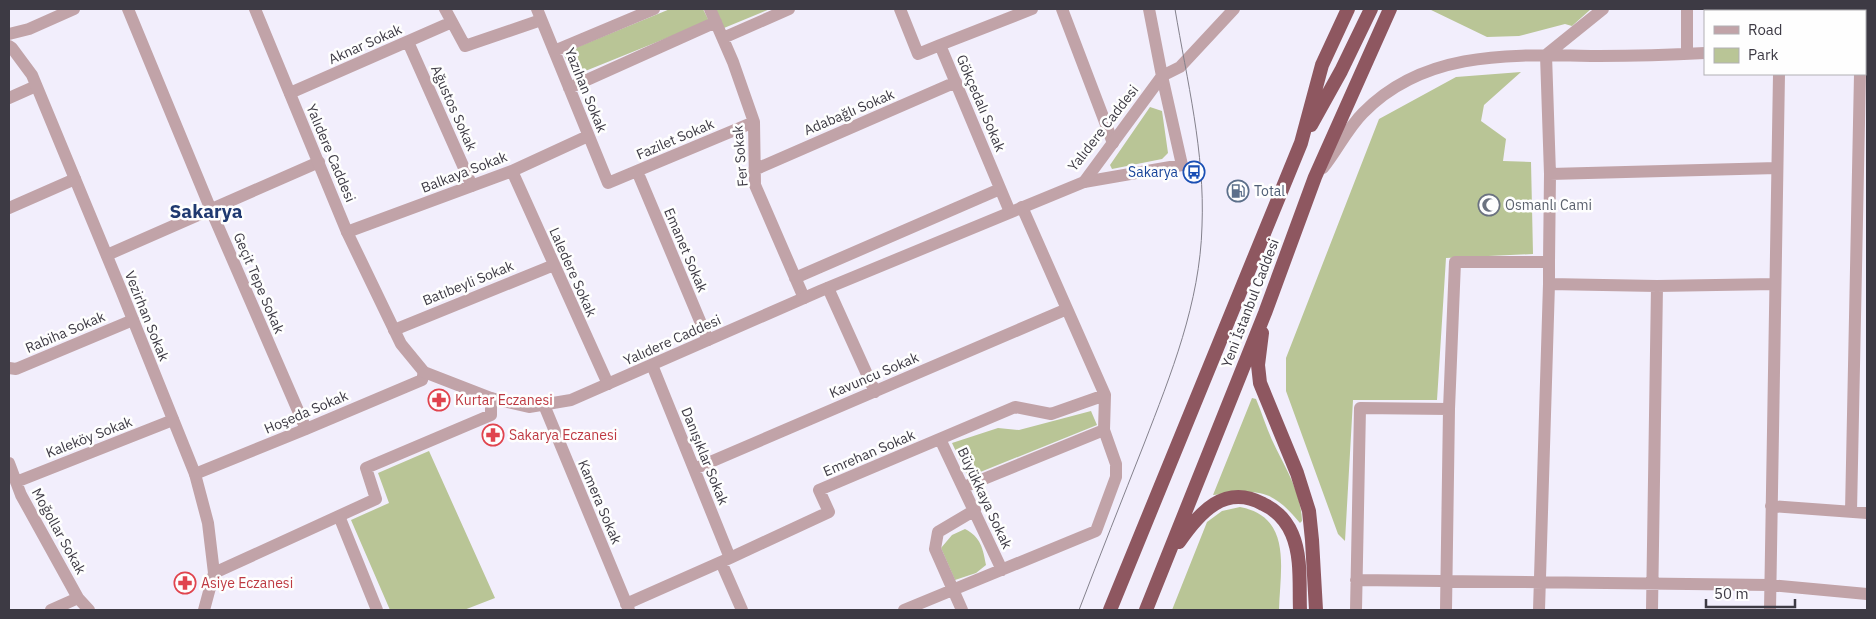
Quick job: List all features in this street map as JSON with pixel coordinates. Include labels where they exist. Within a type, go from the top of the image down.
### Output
[{"type":"highway","points":[[1301,143],[1322,65],[1348,9]]},
{"type":"highway","points":[[1301,143],[1341,71],[1371,9]]},
{"type":"highway","name":"Yeni İstanbul Caddesi","points":[[1146,610],[1265,313],[1315,177],[1390,9]]},
{"type":"highway","name":"Yeni İstanbul Caddesi","points":[[1111,608],[1301,143]]},
{"type":"highway","points":[[1265,313],[1259,353],[1259,376],[1263,393],[1302,486],[1309,511],[1316,610]]},
{"type":"highway","points":[[1166,561],[1198,516],[1212,505],[1228,498],[1238,497],[1259,501],[1279,514],[1287,524],[1292,535],[1298,558],[1300,610]]},
{"type":"street","points":[[9,34],[29,29],[74,9]]},
{"type":"street","name":"Geçit Tepe Sokak","points":[[128,9],[211,210],[306,429]]},
{"type":"street","name":"Yalıdere Caddesi","points":[[255,9],[347,232],[401,344],[424,372],[491,398],[529,407],[572,400],[804,298],[1084,182],[1162,76],[1180,67],[1234,9]]},
{"type":"street","points":[[446,9],[465,46],[539,14]]},
{"type":"street","points":[[554,51],[654,9]]},
{"type":"street","name":"Fer Sokak","points":[[710,9],[733,62],[754,122],[755,185],[804,298]]},
{"type":"street","points":[[723,38],[789,9]]},
{"type":"street","name":"Gökçedalı Sokak","points":[[900,9],[918,54],[940,45],[1000,189],[1016,210],[1067,309],[1104,395]]},
{"type":"street","points":[[940,45],[1032,9]]},
{"type":"street","points":[[1062,9],[1113,144]]},
{"type":"street","points":[[1084,182],[1182,165],[1149,9]]},
{"type":"street","points":[[1546,55],[1603,9]]},
{"type":"street","points":[[1687,9],[1688,54]]},
{"type":"street","name":"Yazıhan Sokak","points":[[539,14],[608,183]]},
{"type":"street","name":"Aknar Sokak","points":[[290,93],[452,22]]},
{"type":"street","points":[[569,88],[716,22]]},
{"type":"street","name":"Ağustos Sokak","points":[[408,42],[472,186]]},
{"type":"street","name":"Vezirhan Sokak","points":[[9,46],[32,74],[107,255],[194,474],[208,523],[214,573],[204,610]]},
{"type":"street","points":[[1315,177],[1363,113],[1388,93],[1418,75],[1454,62],[1546,55],[1639,56],[1704,54]]},
{"type":"street","points":[[1539,610],[1549,284],[1550,174],[1546,55]]},
{"type":"street","points":[[1770,610],[1778,75]]},
{"type":"street","points":[[1851,512],[1860,75]]},
{"type":"street","name":"Adabağlı Sokak","points":[[754,170],[956,82]]},
{"type":"street","points":[[9,98],[36,86]]},
{"type":"street","name":"Fazilet Sokak","points":[[608,183],[754,122]]},
{"type":"street","name":"Balkaya Sokak","points":[[347,232],[512,171],[588,136]]},
{"type":"street","points":[[107,255],[319,162]]},
{"type":"street","points":[[1550,174],[1777,168]]},
{"type":"street","name":"Laledere Sokak","points":[[512,171],[608,384]]},
{"type":"street","name":"Emanet Sokak","points":[[636,171],[708,340]]},
{"type":"street","points":[[9,208],[75,180]]},
{"type":"street","points":[[795,278],[1000,189]]},
{"type":"street","points":[[1446,610],[1449,409],[1455,262],[1549,262]]},
{"type":"street","name":"Batıbeyli Sokak","points":[[394,330],[554,265]]},
{"type":"street","points":[[1549,284],[1657,286],[1775,284]]},
{"type":"street","points":[[1652,610],[1657,286]]},
{"type":"street","points":[[828,288],[874,392]]},
{"type":"street","name":"Kavuncu Sokak","points":[[694,469],[1067,309]]},
{"type":"street","name":"Rabiha Sokak","points":[[9,368],[16,369],[133,320]]},
{"type":"street","name":"Danışıklar Sokak","points":[[652,365],[694,469],[742,610]]},
{"type":"street","name":"Hoşeda Sokak","points":[[194,474],[422,380],[424,372]]},
{"type":"street","points":[[904,610],[1096,531],[1116,476],[1116,464],[1104,430],[1104,395]]},
{"type":"street","name":"Emrehan Sokak","points":[[628,607],[829,512],[819,490],[1015,407],[1051,414],[1104,395]]},
{"type":"street","points":[[214,573],[376,499],[366,468],[491,415],[491,398]]},
{"type":"street","name":"Kamera Sokak","points":[[544,405],[628,607]]},
{"type":"street","points":[[1356,610],[1360,408],[1449,409]]},
{"type":"street","name":"Kaleköy Sokak","points":[[16,482],[173,420]]},
{"type":"street","points":[[964,487],[1104,430]]},
{"type":"street","name":"Büyükkaya Sokak","points":[[940,439],[1002,570]]},
{"type":"street","name":"Moğollar Sokak","points":[[9,463],[21,495],[78,598],[89,610]]},
{"type":"street","points":[[1772,506],[1867,513]]},
{"type":"street","points":[[962,610],[934,549],[938,532],[975,510]]},
{"type":"street","points":[[339,516],[377,610]]},
{"type":"street","points":[[1356,580],[1652,582],[1770,585],[1867,594]]},
{"type":"street","points":[[51,610],[78,598]]},
{"type":"green space","points":[[670,9],[703,9],[709,21],[573,76],[563,53]]},
{"type":"green space","points":[[715,9],[770,9],[724,28]]},
{"type":"green space","points":[[1429,9],[1591,9],[1572,26],[1565,24],[1519,36],[1487,37]]},
{"type":"green space","points":[[1521,72],[1484,105],[1481,121],[1506,139],[1503,161],[1531,162],[1533,254],[1446,258],[1437,400],[1353,400],[1345,541],[1338,534],[1286,391],[1286,358],[1379,119],[1456,77]]},
{"type":"green space","points":[[1150,107],[1162,111],[1168,153],[1162,159],[1112,169],[1110,165]]},
{"type":"green space","points":[[1252,398],[1256,399],[1299,499],[1302,521],[1300,523],[1280,503],[1262,494],[1241,492],[1213,495]]},
{"type":"green space","points":[[1091,411],[1097,425],[968,477],[952,443],[998,428],[1019,430]]},
{"type":"green space","points":[[429,451],[495,598],[464,610],[390,610],[351,520],[389,503],[378,473]]},
{"type":"green space","points":[[1240,507],[1257,513],[1269,522],[1276,533],[1280,547],[1281,562],[1279,610],[1172,610],[1207,522],[1222,511]]},
{"type":"green space","points":[[965,529],[978,540],[986,565],[976,573],[955,580],[941,548],[952,535]]},
{"type":"tram line","points":[[1079,610],[1174,365],[1196,283],[1202,226],[1201,171],[1194,117],[1175,9]]},
{"type":"place","name":"Sakarya","points":[[1194,172]]},
{"type":"place","name":"Total","points":[[1238,191]]},
{"type":"place","name":"Osmanlı Cami","points":[[1489,205]]},
{"type":"place","name":"Kurtar Eczanesi","points":[[439,400]]},
{"type":"place","name":"Sakarya Eczanesi","points":[[493,435]]},
{"type":"place","name":"Asiye Eczanesi","points":[[185,583]]},
{"type":"district","name":"Sakarya","points":[[206,211]]}]
